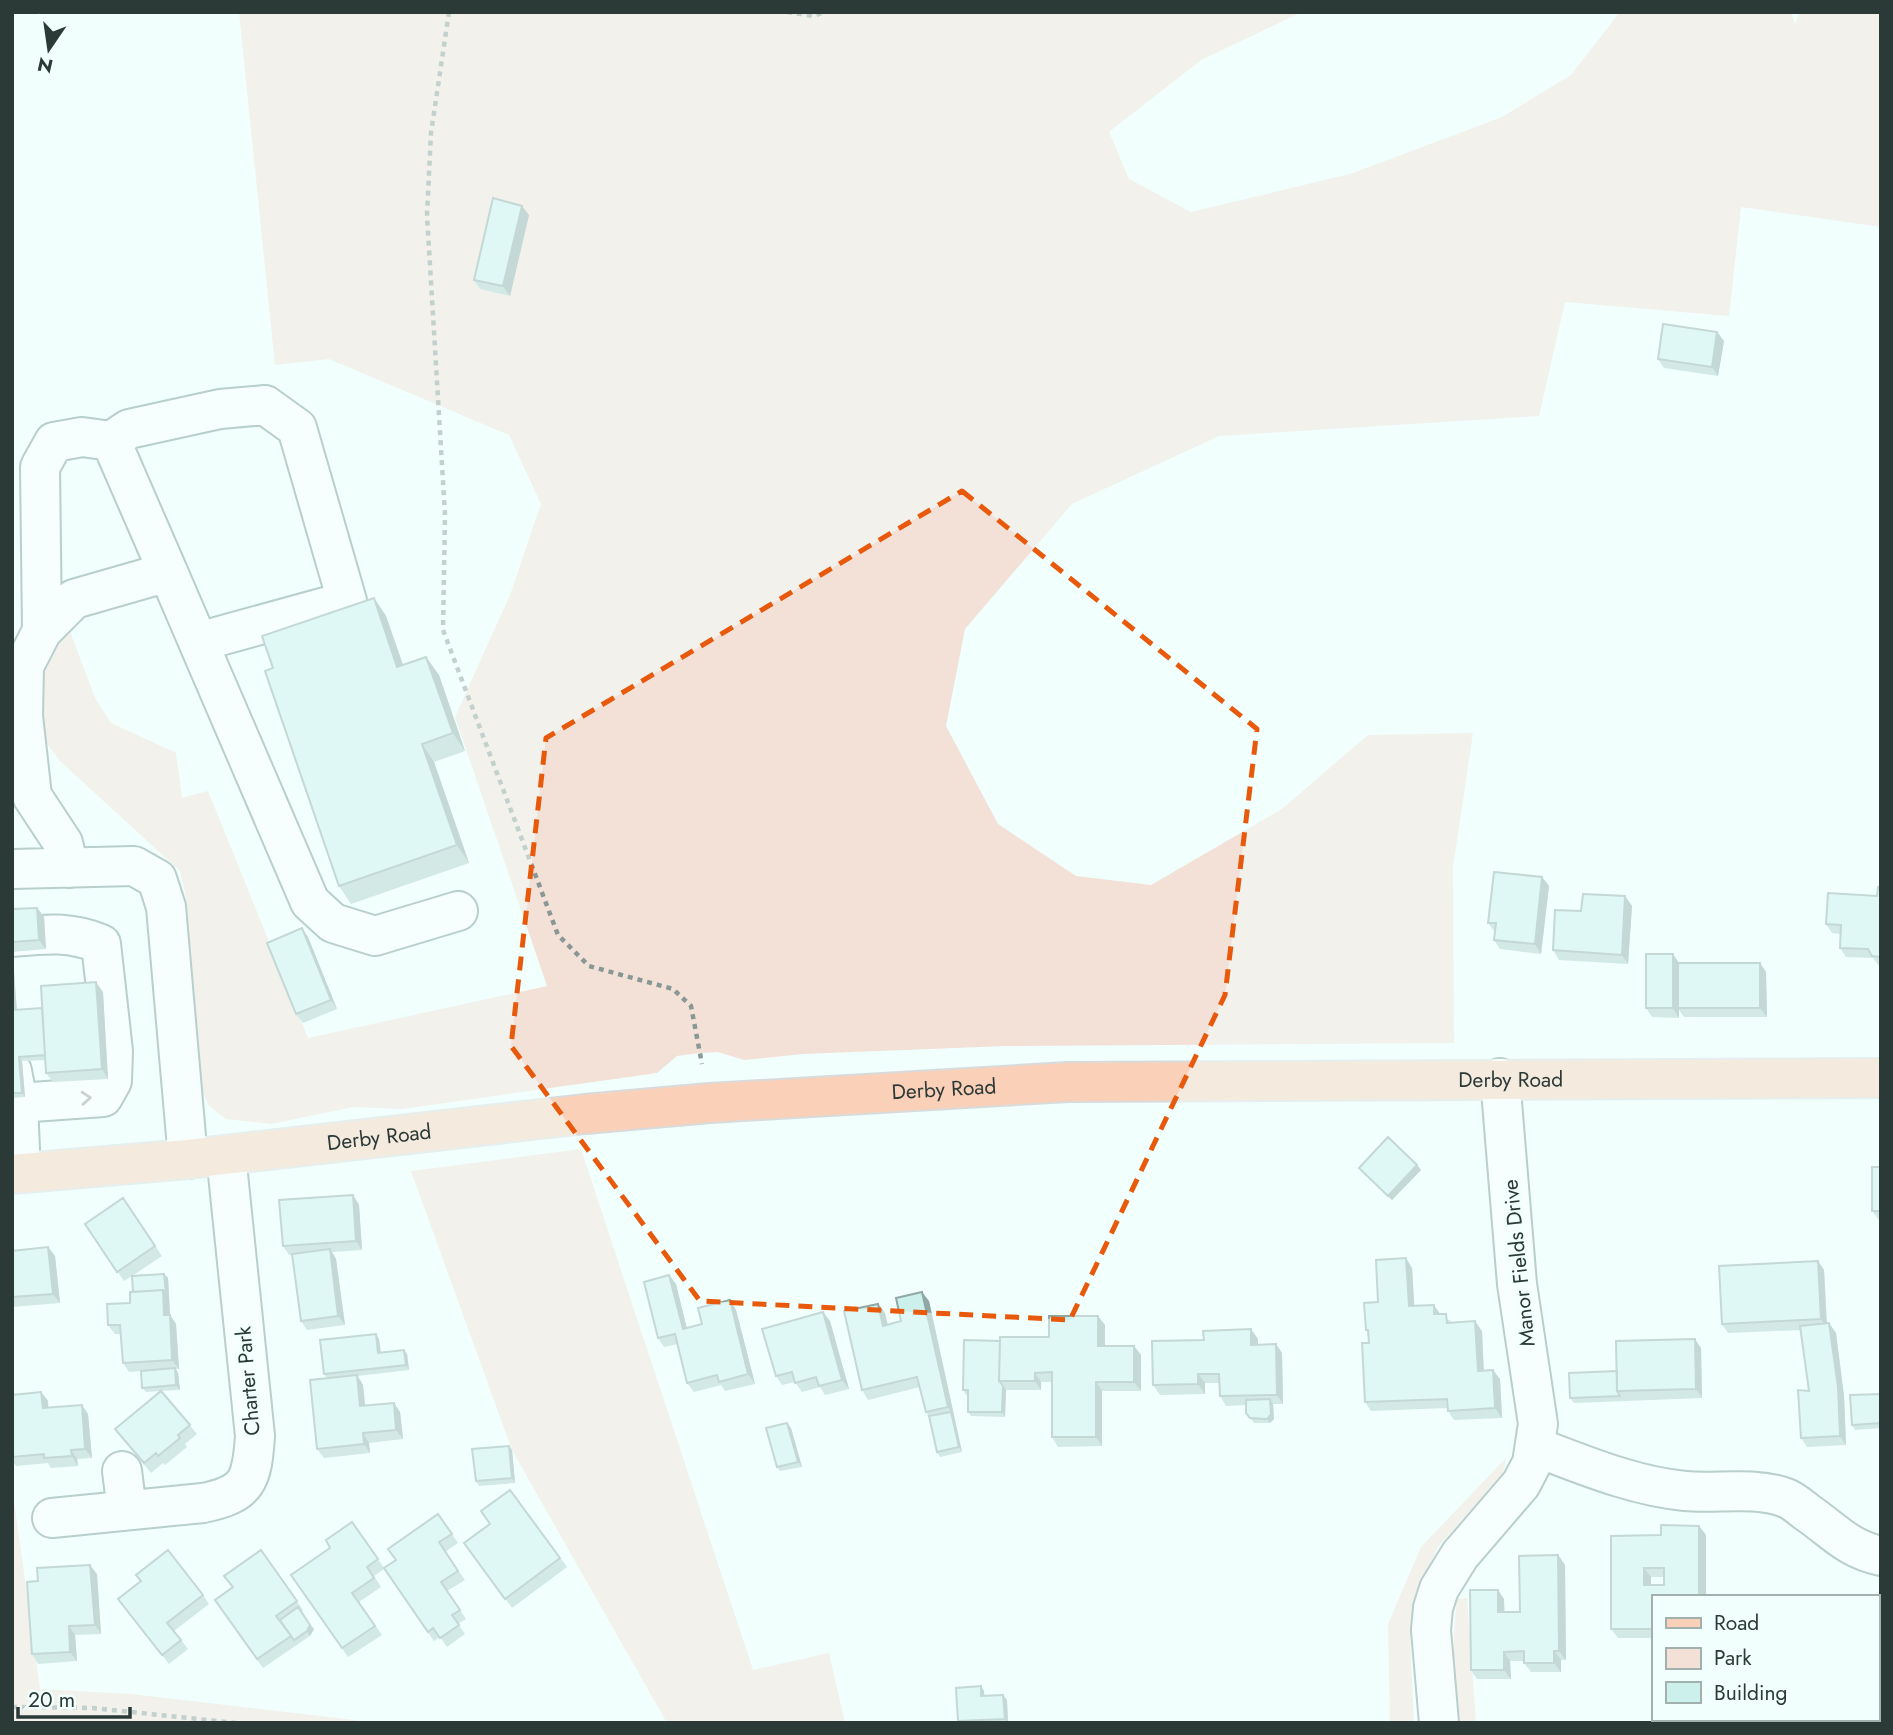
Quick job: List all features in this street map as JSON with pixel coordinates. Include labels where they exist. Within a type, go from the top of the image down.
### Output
[{"type":"main road","name":"Derby Road","points":[[16,1173],[188,1159],[585,1114],[710,1103],[1068,1082],[1881,1078]]},
{"type":"street","points":[[42,631],[40,467],[54,442],[82,437],[111,440],[129,429],[220,409],[265,405],[297,428],[347,601],[198,642]]},
{"type":"street","points":[[111,440],[310,902],[333,923],[375,936],[458,911]]},
{"type":"street","points":[[69,868],[63,843],[44,810],[32,796],[23,716],[24,666],[42,631],[74,599],[168,572]]},
{"type":"street","points":[[12,869],[134,866],[157,879],[166,907],[188,1159]]},
{"type":"street","points":[[12,937],[59,933],[101,944],[113,1051],[112,1082],[103,1097],[15,1087],[16,1173]]},
{"type":"street","name":"Manor Fields Drive","points":[[1439,1723],[1431,1630],[1433,1608],[1439,1589],[1460,1555],[1521,1484],[1532,1463],[1536,1447],[1538,1423],[1517,1284],[1500,1078]]},
{"type":"street","name":"Charter Park","points":[[52,1518],[226,1499],[242,1486],[253,1469],[255,1436],[226,1155]]},
{"type":"street","points":[[1536,1447],[1643,1484],[1686,1491],[1746,1492],[1789,1499],[1847,1544],[1881,1556]]},
{"type":"street","points":[[122,1471],[127,1510]]},
{"type":"path","points":[[449,12],[431,133],[427,215],[445,515],[443,630],[558,935],[589,965],[673,989],[691,1006],[710,1103]]},
{"type":"path","points":[[787,12],[814,16],[824,12]]},
{"type":"path","points":[[12,1707],[93,1708],[236,1723]]},
{"type":"highlighted area","points":[[962,491],[1257,729],[1225,995],[1070,1320],[700,1301],[511,1046],[546,738]]},
{"type":"green space","points":[[239,12],[1302,12],[1201,60],[1109,132],[1129,179],[1191,212],[1350,174],[1502,117],[1571,75],[1620,12],[1791,12],[1795,24],[1800,12],[1881,12],[1881,227],[1741,207],[1729,316],[1565,302],[1539,416],[1219,436],[1072,504],[965,629],[946,726],[998,824],[1076,876],[1151,885],[1282,809],[1368,735],[1473,733],[1453,867],[1454,1043],[1006,1046],[803,1054],[744,1060],[718,1052],[700,1053],[677,1056],[657,1073],[403,1109],[353,1107],[271,1124],[226,1119],[209,1106],[202,1091],[186,897],[180,871],[61,762],[44,740],[33,681],[68,626],[95,698],[111,723],[176,753],[182,798],[208,791],[308,1038],[547,986],[455,717],[510,595],[541,504],[509,435],[329,359],[275,365]]},
{"type":"green space","points":[[581,1149],[753,1670],[829,1653],[845,1723],[667,1723],[512,1450],[411,1171]]},
{"type":"green space","points":[[1506,1458],[1503,1473],[1438,1547],[1414,1599],[1410,1635],[1414,1723],[1390,1723],[1388,1624],[1421,1547]]},
{"type":"green space","points":[[12,1486],[40,1689],[131,1694],[380,1723],[12,1723]]},
{"type":"green space","points":[[1467,1598],[1476,1723],[1458,1723],[1454,1661],[1455,1615],[1457,1599]]},
{"type":"building","points":[[493,198],[522,206],[503,286],[474,280]]},
{"type":"building","points":[[1663,324],[1717,332],[1712,367],[1658,359]]},
{"type":"building","points":[[374,598],[397,667],[426,657],[453,733],[422,744],[457,845],[339,886],[265,671],[273,668],[262,636]]},
{"type":"building","points":[[1494,872],[1542,877],[1535,944],[1494,940],[1496,923],[1488,923]]},
{"type":"building","points":[[1878,887],[1881,887],[1881,957],[1872,956],[1868,949],[1840,948],[1841,925],[1826,924],[1828,893],[1877,896]]},
{"type":"building","points":[[1583,894],[1625,896],[1622,955],[1553,950],[1555,910],[1581,911]]},
{"type":"building","points":[[37,908],[39,940],[12,942],[12,909]]},
{"type":"building","points":[[302,928],[331,1000],[296,1014],[267,943]]},
{"type":"building","points":[[1646,954],[1673,954],[1673,1008],[1646,1008]]},
{"type":"building","points":[[1678,963],[1760,963],[1760,1008],[1678,1008]]},
{"type":"building","points":[[96,982],[102,1069],[46,1073],[41,986]]},
{"type":"building","points":[[12,984],[14,1010],[42,1008],[45,1055],[19,1057],[22,1093],[12,1093]]},
{"type":"building","points":[[1388,1137],[1417,1165],[1388,1196],[1359,1168]]},
{"type":"building","points":[[1872,1167],[1881,1167],[1881,1211],[1872,1211]]},
{"type":"building","points":[[353,1195],[356,1241],[283,1246],[279,1200]]},
{"type":"building","points":[[123,1198],[155,1246],[117,1272],[85,1224]]},
{"type":"building","points":[[48,1247],[53,1294],[12,1297],[12,1251]]},
{"type":"building","points":[[330,1249],[338,1316],[301,1321],[292,1254]]},
{"type":"building","points":[[1406,1258],[1409,1306],[1434,1305],[1434,1314],[1446,1314],[1447,1323],[1475,1321],[1478,1371],[1493,1370],[1495,1408],[1448,1411],[1447,1399],[1365,1402],[1362,1343],[1369,1343],[1364,1303],[1378,1302],[1376,1260]]},
{"type":"building","points":[[1818,1261],[1821,1319],[1722,1324],[1719,1266]]},
{"type":"building","points":[[164,1274],[166,1295],[163,1290],[133,1292],[132,1276]]},
{"type":"building","points":[[669,1275],[683,1329],[702,1324],[698,1308],[730,1300],[748,1374],[719,1382],[717,1375],[687,1383],[675,1334],[658,1338],[644,1282]]},
{"type":"building","points":[[163,1290],[164,1315],[170,1315],[172,1360],[123,1363],[120,1325],[108,1325],[107,1304],[130,1303],[130,1292]]},
{"type":"building","points":[[922,1292],[948,1407],[926,1412],[917,1377],[862,1390],[844,1311],[878,1304],[883,1326],[901,1321],[896,1298]]},
{"type":"building","points":[[823,1312],[842,1380],[819,1386],[816,1377],[795,1383],[792,1372],[776,1376],[762,1329]]},
{"type":"building","points":[[1049,1316],[1098,1316],[1098,1346],[1134,1346],[1134,1382],[1096,1382],[1096,1437],[1052,1437],[1052,1372],[1035,1373],[1035,1381],[999,1381],[1000,1337],[1049,1337]]},
{"type":"building","points":[[1829,1323],[1838,1387],[1840,1436],[1801,1438],[1798,1390],[1809,1391],[1800,1326]]},
{"type":"building","points":[[1251,1329],[1251,1345],[1276,1344],[1277,1395],[1220,1396],[1219,1374],[1198,1374],[1198,1384],[1153,1385],[1152,1341],[1204,1340],[1203,1331]]},
{"type":"building","points":[[376,1334],[378,1353],[404,1350],[406,1365],[324,1374],[320,1340]]},
{"type":"building","points":[[1695,1339],[1696,1389],[1617,1391],[1616,1341]]},
{"type":"building","points":[[964,1340],[1000,1341],[999,1381],[1003,1386],[1002,1412],[968,1412],[968,1390],[963,1390]]},
{"type":"building","points":[[175,1368],[176,1385],[142,1388],[141,1371]]},
{"type":"building","points":[[1617,1371],[1617,1391],[1620,1396],[1570,1398],[1569,1373]]},
{"type":"building","points":[[357,1375],[360,1406],[394,1403],[396,1430],[363,1433],[364,1444],[317,1449],[310,1380]]},
{"type":"building","points":[[161,1391],[190,1425],[178,1435],[180,1438],[158,1456],[156,1453],[144,1463],[115,1429]]},
{"type":"building","points":[[41,1392],[43,1408],[82,1405],[85,1449],[71,1450],[72,1456],[44,1458],[44,1454],[12,1457],[12,1395]]},
{"type":"building","points":[[1881,1394],[1881,1423],[1852,1425],[1850,1395]]},
{"type":"building","points":[[1270,1399],[1271,1414],[1267,1419],[1250,1418],[1246,1413],[1246,1400]]},
{"type":"building","points":[[951,1412],[959,1447],[937,1452],[929,1416]]},
{"type":"building","points":[[787,1423],[798,1462],[777,1467],[766,1428]]},
{"type":"building","points":[[509,1446],[512,1478],[476,1481],[472,1449]]},
{"type":"building","points":[[510,1490],[560,1558],[505,1599],[464,1543],[490,1524],[481,1511]]},
{"type":"building","points":[[438,1514],[452,1534],[439,1542],[458,1571],[441,1582],[460,1610],[452,1615],[459,1625],[440,1638],[433,1628],[428,1632],[384,1568],[396,1560],[388,1549]]},
{"type":"building","points":[[352,1522],[378,1559],[367,1567],[374,1578],[352,1593],[375,1626],[342,1648],[291,1575],[330,1548],[326,1540]]},
{"type":"building","points":[[1661,1525],[1699,1526],[1699,1595],[1652,1595],[1652,1629],[1611,1629],[1611,1536],[1661,1535]],"holes":[[[1644,1568],[1664,1568],[1664,1585],[1644,1585]]]},
{"type":"building","points":[[168,1550],[203,1595],[167,1623],[181,1640],[162,1655],[118,1599],[141,1581],[136,1575]]},
{"type":"building","points":[[261,1550],[297,1601],[276,1616],[291,1636],[257,1659],[215,1600],[233,1587],[224,1576]]},
{"type":"building","points":[[1558,1555],[1559,1651],[1554,1651],[1554,1663],[1524,1663],[1524,1651],[1504,1652],[1504,1670],[1471,1670],[1470,1590],[1498,1590],[1498,1612],[1520,1612],[1519,1556]]},
{"type":"building","points":[[90,1565],[95,1625],[69,1626],[70,1652],[32,1654],[27,1582],[38,1581],[37,1568]]},
{"type":"building","points":[[298,1607],[310,1625],[307,1631],[294,1640],[280,1620]]},
{"type":"building","points":[[1879,1609],[1881,1609],[1879,1669]]},
{"type":"building","points":[[981,1686],[981,1696],[1003,1695],[1005,1719],[958,1721],[956,1688]]}]
